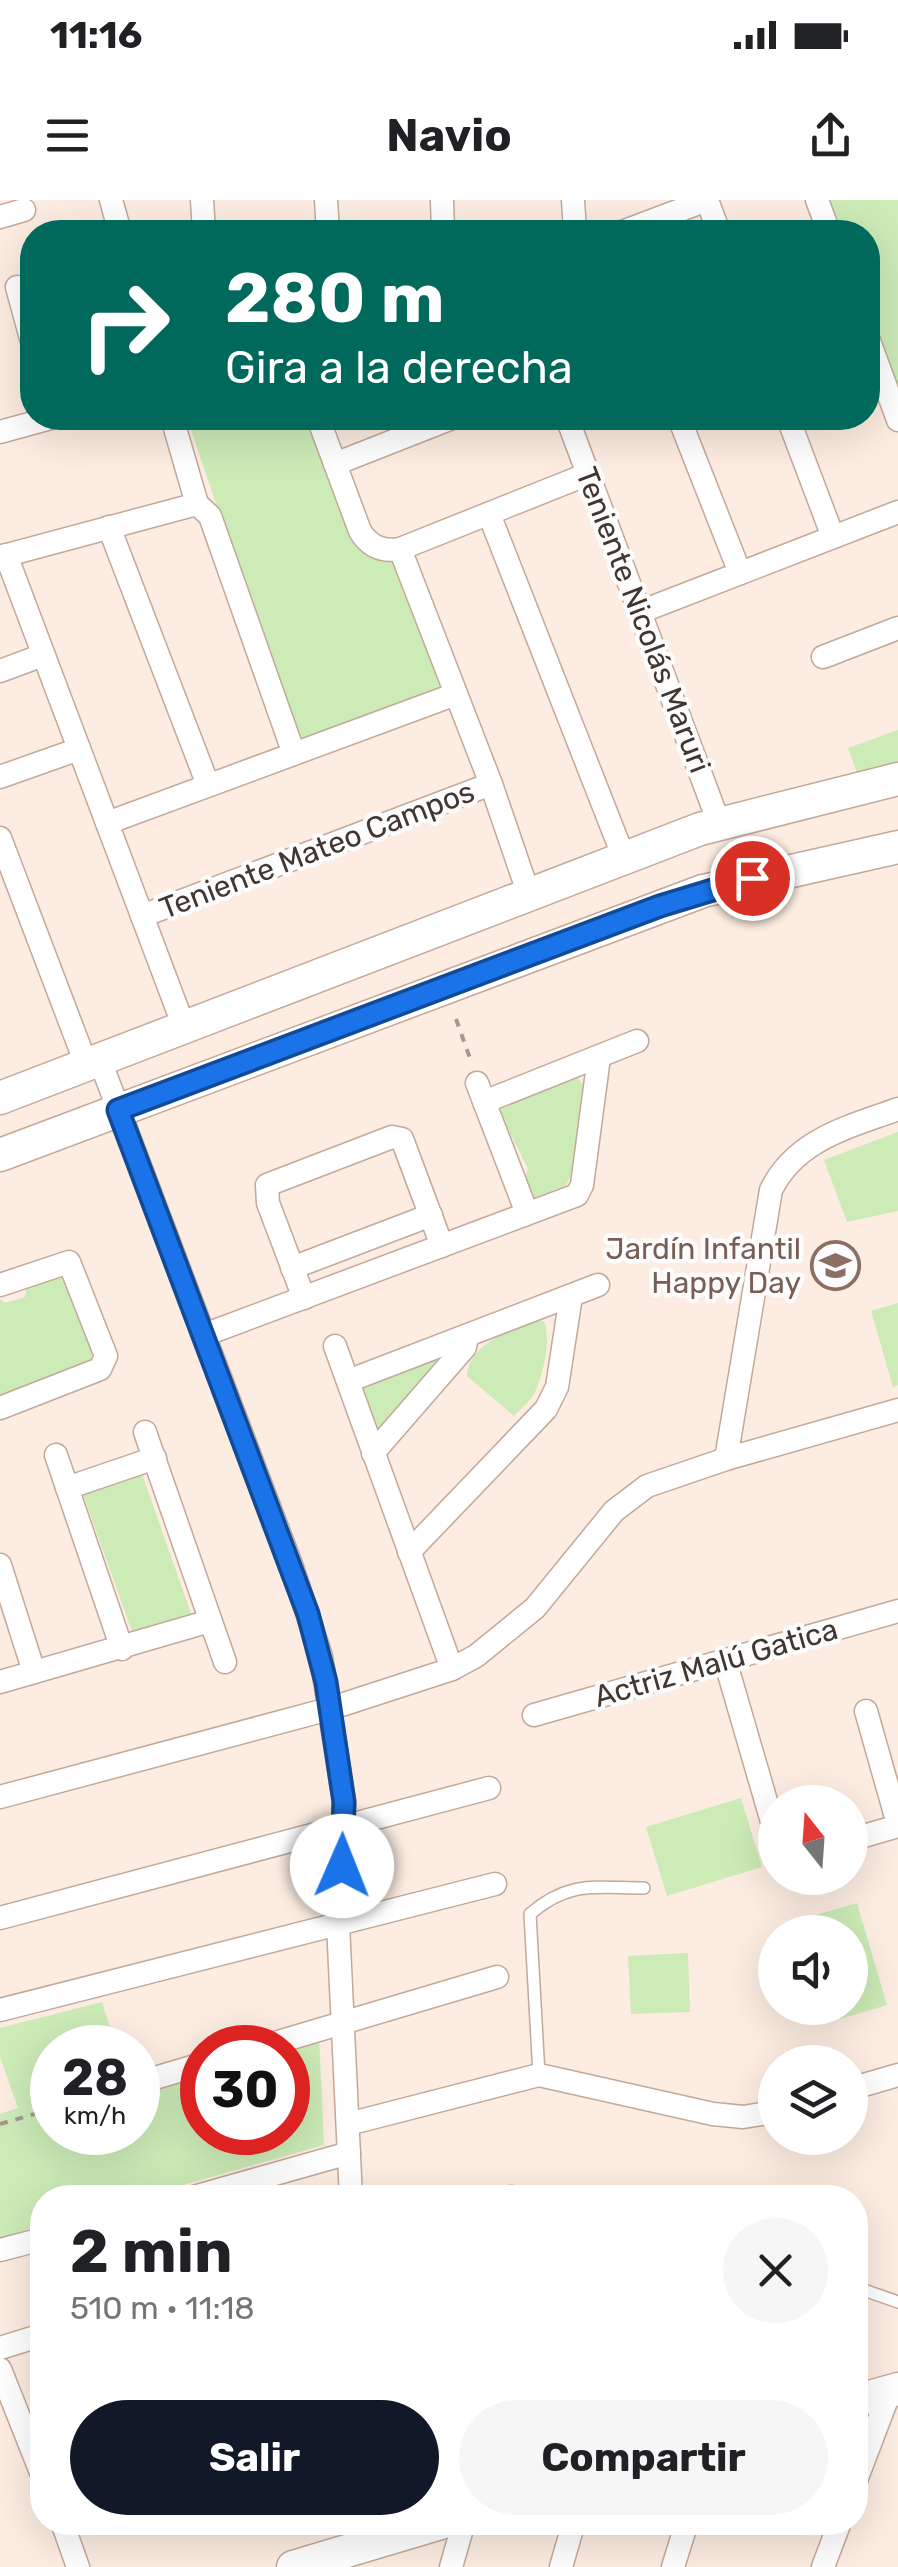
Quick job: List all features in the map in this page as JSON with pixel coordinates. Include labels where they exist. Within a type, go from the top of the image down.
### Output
[{"type":"street","points":[[654,220],[707,200]]},
{"type":"street","points":[[0,217],[24,210]]},
{"type":"street","points":[[17,287],[20,298]]},
{"type":"street","points":[[880,371],[898,420]]},
{"type":"street","points":[[175,430],[197,504],[210,516],[294,754]]},
{"type":"street","points":[[322,430],[364,537],[384,550],[400,549],[588,474]]},
{"type":"street","points":[[334,464],[421,430]]},
{"type":"street","name":"Teniente Nicolás Maruri","points":[[572,430],[719,823]]},
{"type":"street","points":[[685,430],[740,573]]},
{"type":"street","points":[[793,430],[833,537]]},
{"type":"street","points":[[184,1028],[3,556],[197,504]]},
{"type":"street","points":[[640,612],[898,512]]},
{"type":"street","points":[[489,514],[624,858]]},
{"type":"street","points":[[109,527],[208,786]]},
{"type":"street","points":[[400,549],[491,784],[529,895]]},
{"type":"street","points":[[824,657],[898,628]]},
{"type":"street","points":[[0,671],[43,655]]},
{"type":"street","points":[[107,823],[456,694]]},
{"type":"street","points":[[0,777],[79,749]]},
{"type":"street","points":[[0,1098],[719,823],[898,780]]},
{"type":"street","name":"Teniente Mateo Campos","points":[[142,916],[491,784]]},
{"type":"street","points":[[0,838],[93,1061],[118,1110],[321,1656],[344,1802],[338,1924],[350,2185]]},
{"type":"street","points":[[0,1155],[660,906],[752,878],[898,847]]},
{"type":"street","points":[[524,1215],[480,1092],[637,1042]]},
{"type":"street","points":[[204,1335],[577,1195],[582,1185],[599,1057]]},
{"type":"street","points":[[726,1459],[771,1190],[777,1177],[794,1156],[815,1141],[898,1108]]},
{"type":"street","points":[[304,1298],[268,1203],[267,1185],[392,1136],[402,1139],[442,1246]]},
{"type":"street","points":[[292,1268],[430,1215]]},
{"type":"street","points":[[0,1285],[69,1262],[106,1356],[100,1369],[0,1408]]},
{"type":"street","points":[[348,1382],[598,1285]]},
{"type":"street","points":[[409,1552],[546,1409],[557,1387],[572,1296]]},
{"type":"street","points":[[373,1453],[465,1347],[467,1336]]},
{"type":"street","points":[[335,1346],[452,1670]]},
{"type":"street","points":[[0,1797],[329,1709],[452,1670],[476,1656],[535,1608],[629,1497],[666,1477],[898,1410]]},
{"type":"street","points":[[146,1432],[225,1662]]},
{"type":"street","points":[[56,1454],[122,1649]]},
{"type":"street","points":[[67,1488],[155,1458]]},
{"type":"street","points":[[2,1577],[34,1672]]},
{"type":"street","name":"Actriz Malú Gatica","points":[[534,1715],[898,1611]]},
{"type":"street","points":[[0,1682],[210,1621]]},
{"type":"street","points":[[724,1660],[761,1785]]},
{"type":"street","points":[[866,1711],[898,1825],[868,1834]]},
{"type":"street","points":[[0,1918],[489,1788]]},
{"type":"street","points":[[0,2010],[495,1884]]},
{"type":"street","points":[[310,2032],[497,1977]]},
{"type":"street","points":[[868,2083],[898,2074]]},
{"type":"street","points":[[348,2124],[539,2075],[713,2114],[758,2115]]},
{"type":"street","points":[[236,2185],[349,2153]]},
{"type":"street","points":[[0,2250],[30,2241]]},
{"type":"street","points":[[0,2348],[30,2339]]},
{"type":"street","points":[[0,2369],[23,2430]]},
{"type":"street","points":[[868,2397],[894,2390]]},
{"type":"street","points":[[868,2452],[894,2390]]},
{"type":"street","points":[[67,2535],[78,2567]]},
{"type":"street","points":[[293,2567],[396,2535]]},
{"type":"street","points":[[450,2567],[460,2535]]},
{"type":"street","points":[[561,2567],[570,2535]]},
{"type":"street","points":[[673,2567],[682,2535]]},
{"type":"street","points":[[823,2567],[835,2535]]},
{"type":"lane","points":[[539,2075],[530,1914],[551,1896],[571,1888],[644,1888]]},
{"type":"lane","points":[[868,2292],[898,2302]]},
{"type":"path","points":[[456,1019],[480,1092]]},
{"type":"path","points":[[0,2124],[30,2115]]},
{"type":"green space","points":[[828,200],[898,200],[898,406],[880,352],[880,220],[835,220]]},
{"type":"green space","points":[[191,430],[318,430],[357,533],[391,553],[452,693],[298,746]]},
{"type":"green space","points":[[898,730],[898,766],[858,776],[848,748]]},
{"type":"green space","points":[[577,1076],[583,1085],[571,1176],[566,1185],[533,1198],[524,1183],[528,1169],[501,1115],[502,1105]]},
{"type":"green space","points":[[898,1132],[898,1211],[847,1222],[824,1160]]},
{"type":"green space","points":[[53,1275],[62,1279],[92,1352],[90,1363],[0,1397],[0,1299],[5,1303],[25,1297],[27,1285]]},
{"type":"green space","points":[[898,1303],[898,1385],[893,1387],[871,1311]]},
{"type":"green space","points":[[533,1321],[544,1321],[546,1329],[544,1366],[533,1395],[514,1416],[467,1376],[469,1365],[482,1347]]},
{"type":"green space","points":[[448,1352],[382,1434],[374,1433],[356,1385]]},
{"type":"green space","points":[[142,1474],[193,1619],[135,1640],[83,1494]]},
{"type":"green space","points":[[741,1798],[758,1854],[758,1868],[667,1896],[646,1827]]},
{"type":"green space","points":[[857,1903],[861,1915],[816,1915]]},
{"type":"green space","points":[[868,1940],[887,2005],[868,2011]]},
{"type":"green space","points":[[688,1953],[690,2012],[631,2014],[628,1956]]},
{"type":"green space","points":[[102,2002],[109,2025],[30,2025],[30,2155],[160,2155],[160,2085],[180,2079],[180,2155],[289,2155],[183,2185],[30,2185],[30,2229],[0,2238],[0,2114],[18,2108],[0,2057],[0,2028]]},
{"type":"green space","points":[[319,2036],[324,2145],[310,2149],[310,2039]]},
{"type":"place","name":"Jardín Infantil Happy Day","points":[[836,1266]]},
{"type":"route","points":[[342,1866],[344,1802],[321,1656],[292,1567],[118,1110],[660,906],[752,878]]}]
